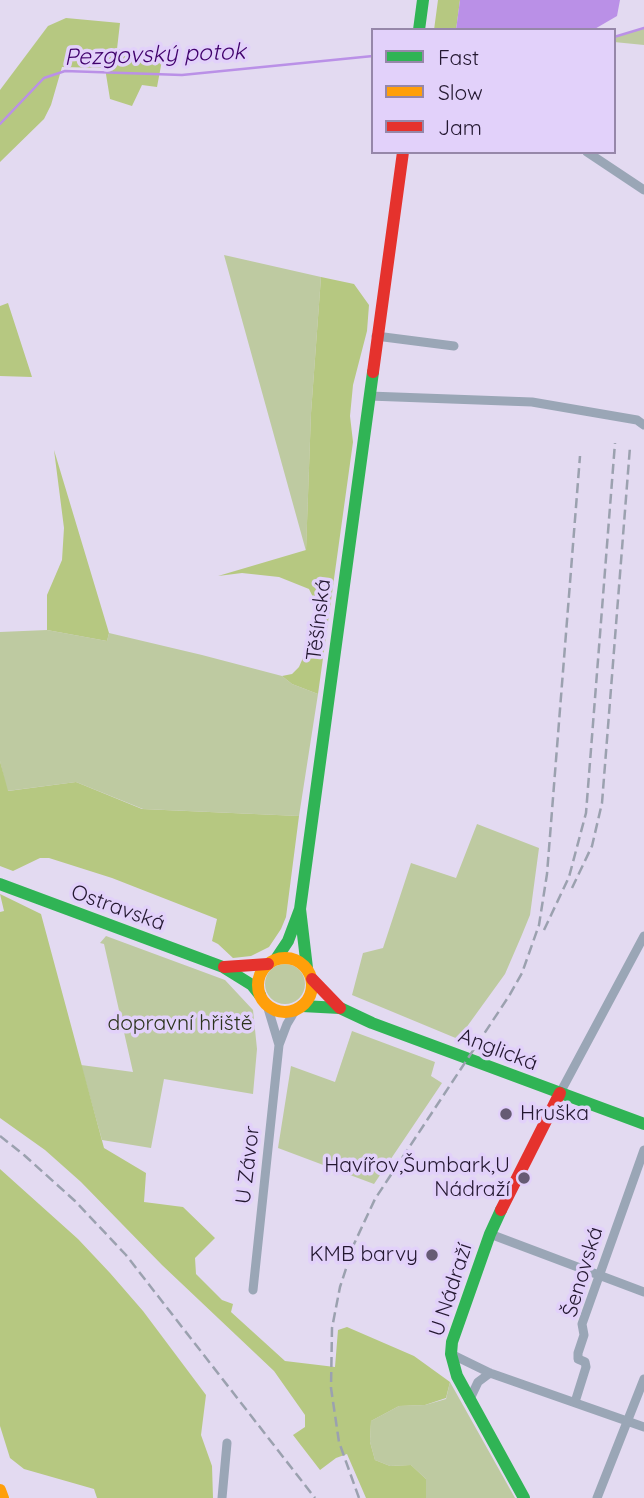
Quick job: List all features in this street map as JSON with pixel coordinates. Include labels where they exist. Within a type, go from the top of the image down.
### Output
[{"type":"main road","points":[[419,28],[423,0]]},
{"type":"main road","name":"Těšínská","points":[[272,962],[288,942],[300,909],[402,154]]},
{"type":"main road","name":"Ostravská","points":[[0,884],[223,967],[252,985],[264,1000]]},
{"type":"main road","name":"Těšínská","points":[[300,909],[309,974]]},
{"type":"main road","points":[[293,958],[309,974],[311,993],[299,1008],[281,1011],[264,1000],[259,978],[272,962],[293,958]]},
{"type":"main road","name":"Ostravská","points":[[223,967],[272,962]]},
{"type":"main road","name":"Anglická","points":[[309,974],[340,1008],[372,1023],[644,1124]]},
{"type":"main road","name":"Anglická","points":[[299,1008],[340,1008]]},
{"type":"main road","name":"U Nádraží","points":[[524,1498],[469,1401],[457,1376],[451,1354],[454,1330],[490,1234],[560,1093]]},
{"type":"main road","points":[[0,1490],[3,1498]]},
{"type":"street","points":[[590,154],[644,190]]},
{"type":"street","points":[[376,337],[454,346]]},
{"type":"street","points":[[369,396],[531,402],[637,420],[644,425]]},
{"type":"street","points":[[560,1093],[644,936]]},
{"type":"street","name":"U Závor","points":[[264,1000],[279,1045]]},
{"type":"street","name":"U Závor","points":[[253,1290],[279,1045],[287,1024],[299,1008]]},
{"type":"street","name":"Šenovská","points":[[575,1402],[586,1367],[585,1362],[579,1359],[578,1353],[584,1335],[582,1324],[644,1150]]},
{"type":"street","points":[[490,1234],[644,1292]]},
{"type":"street","points":[[451,1354],[491,1373],[644,1427]]},
{"type":"street","points":[[469,1401],[474,1388],[491,1373]]},
{"type":"street","points":[[597,1498],[644,1379]]},
{"type":"street","points":[[222,1498],[227,1443]]},
{"type":"green space","points":[[438,0],[460,0],[456,28],[434,28]]},
{"type":"green space","points":[[66,18],[120,23],[117,49],[163,55],[157,87],[142,85],[132,106],[110,99],[105,68],[62,67],[44,119],[0,162],[0,90],[48,26]]},
{"type":"green space","points":[[644,28],[644,45],[616,42],[616,36]]},
{"type":"green space","points":[[224,255],[321,277],[311,413],[306,551]]},
{"type":"green space","points":[[321,277],[354,284],[369,305],[367,331],[353,385],[350,416],[353,442],[318,694],[292,684],[282,676],[292,674],[299,667],[308,646],[316,603],[309,589],[279,577],[242,573],[218,576],[306,550],[311,413]]},
{"type":"green space","points":[[8,303],[32,377],[0,376],[0,306]]},
{"type":"green space","points":[[54,450],[109,633],[107,641],[47,630],[47,595],[62,560],[64,528]]},
{"type":"green space","points":[[47,630],[107,641],[109,633],[282,676],[292,684],[318,694],[299,816],[143,809],[76,782],[7,791],[0,761],[0,632]]},
{"type":"green space","points":[[0,761],[8,791],[76,782],[142,809],[299,816],[286,917],[281,929],[269,947],[251,956],[233,958],[212,941],[217,919],[112,878],[49,858],[40,858],[13,871],[0,866]]},
{"type":"green space","points":[[477,824],[539,848],[530,915],[521,937],[505,974],[458,1039],[352,995],[363,953],[383,948],[411,863],[456,878]]},
{"type":"green space","points":[[0,894],[41,914],[104,1148],[146,1173],[144,1202],[183,1207],[215,1238],[195,1258],[196,1274],[222,1300],[233,1304],[231,1312],[285,1361],[335,1367],[338,1330],[347,1327],[414,1356],[450,1382],[446,1398],[425,1405],[399,1406],[371,1421],[370,1442],[375,1460],[390,1466],[411,1465],[426,1479],[426,1498],[366,1498],[347,1454],[336,1458],[320,1470],[293,1435],[305,1427],[305,1415],[274,1371],[162,1265],[81,1182],[45,1150],[0,1118],[0,912],[4,911]]},
{"type":"green space","name":"dopravní hřiště","points":[[106,936],[225,980],[253,1010],[257,1049],[253,1094],[164,1079],[151,1148],[102,1140],[81,1065],[133,1072],[104,944],[100,943]]},
{"type":"green space","points":[[285,964],[299,970],[305,984],[299,998],[285,1004],[271,998],[265,984],[271,970]]},
{"type":"green space","points":[[352,1031],[435,1062],[431,1076],[442,1083],[374,1184],[278,1148],[291,1066],[335,1082]]},
{"type":"green space","points":[[0,1169],[78,1239],[110,1273],[143,1311],[206,1395],[201,1435],[212,1466],[213,1498],[97,1498],[94,1489],[24,1469],[10,1458],[0,1426]]},
{"type":"green space","points":[[450,1382],[515,1498],[426,1498],[426,1479],[411,1465],[390,1466],[375,1460],[370,1442],[371,1421],[399,1406],[425,1405],[446,1399]]},
{"type":"shaded area","points":[[460,0],[620,0],[617,16],[596,28],[456,28]]},
{"type":"waterway","name":"Pezgovský potok","points":[[616,36],[644,28]]},
{"type":"waterway","name":"Pezgovský potok","points":[[0,124],[44,78],[65,71],[182,75],[371,56]]},
{"type":"railway","points":[[544,930],[569,877],[586,813],[615,443]]},
{"type":"railway","points":[[572,888],[592,846],[602,803],[630,447]]},
{"type":"railway","points":[[359,1498],[339,1442],[331,1388],[332,1328],[340,1287],[354,1244],[375,1199],[509,996],[522,973],[539,925],[547,874],[580,456]]},
{"type":"railway","points":[[0,1136],[75,1201],[126,1255],[315,1498]]},
{"type":"traffic: fast","points":[[419,28],[423,0]]},
{"type":"traffic: fast","points":[[307,968],[300,909],[373,372]]},
{"type":"traffic: fast","points":[[0,884],[223,967],[252,985],[260,995]]},
{"type":"traffic: fast","points":[[276,959],[288,941],[300,909]]},
{"type":"traffic: fast","points":[[302,1006],[340,1008],[372,1023],[644,1124]]},
{"type":"traffic: fast","points":[[501,1210],[452,1342],[451,1354],[457,1376],[524,1498]]},
{"type":"traffic: slow","points":[[285,958],[304,966],[312,985],[304,1004],[285,1012],[266,1004],[258,985],[266,966],[285,958]]},
{"type":"traffic: slow","points":[[0,1490],[3,1498]]},
{"type":"traffic: jam","points":[[373,372],[403,154]]},
{"type":"traffic: jam","points":[[224,967],[268,964]]},
{"type":"traffic: jam","points":[[312,979],[340,1008]]},
{"type":"traffic: jam","points":[[501,1210],[560,1093]]},
{"type":"place","name":"Hruška","points":[[506,1114]]},
{"type":"place","name":"Havířov,Šumbark,U Nádraží","points":[[524,1178]]},
{"type":"place","name":"KMB barvy","points":[[432,1255]]}]
